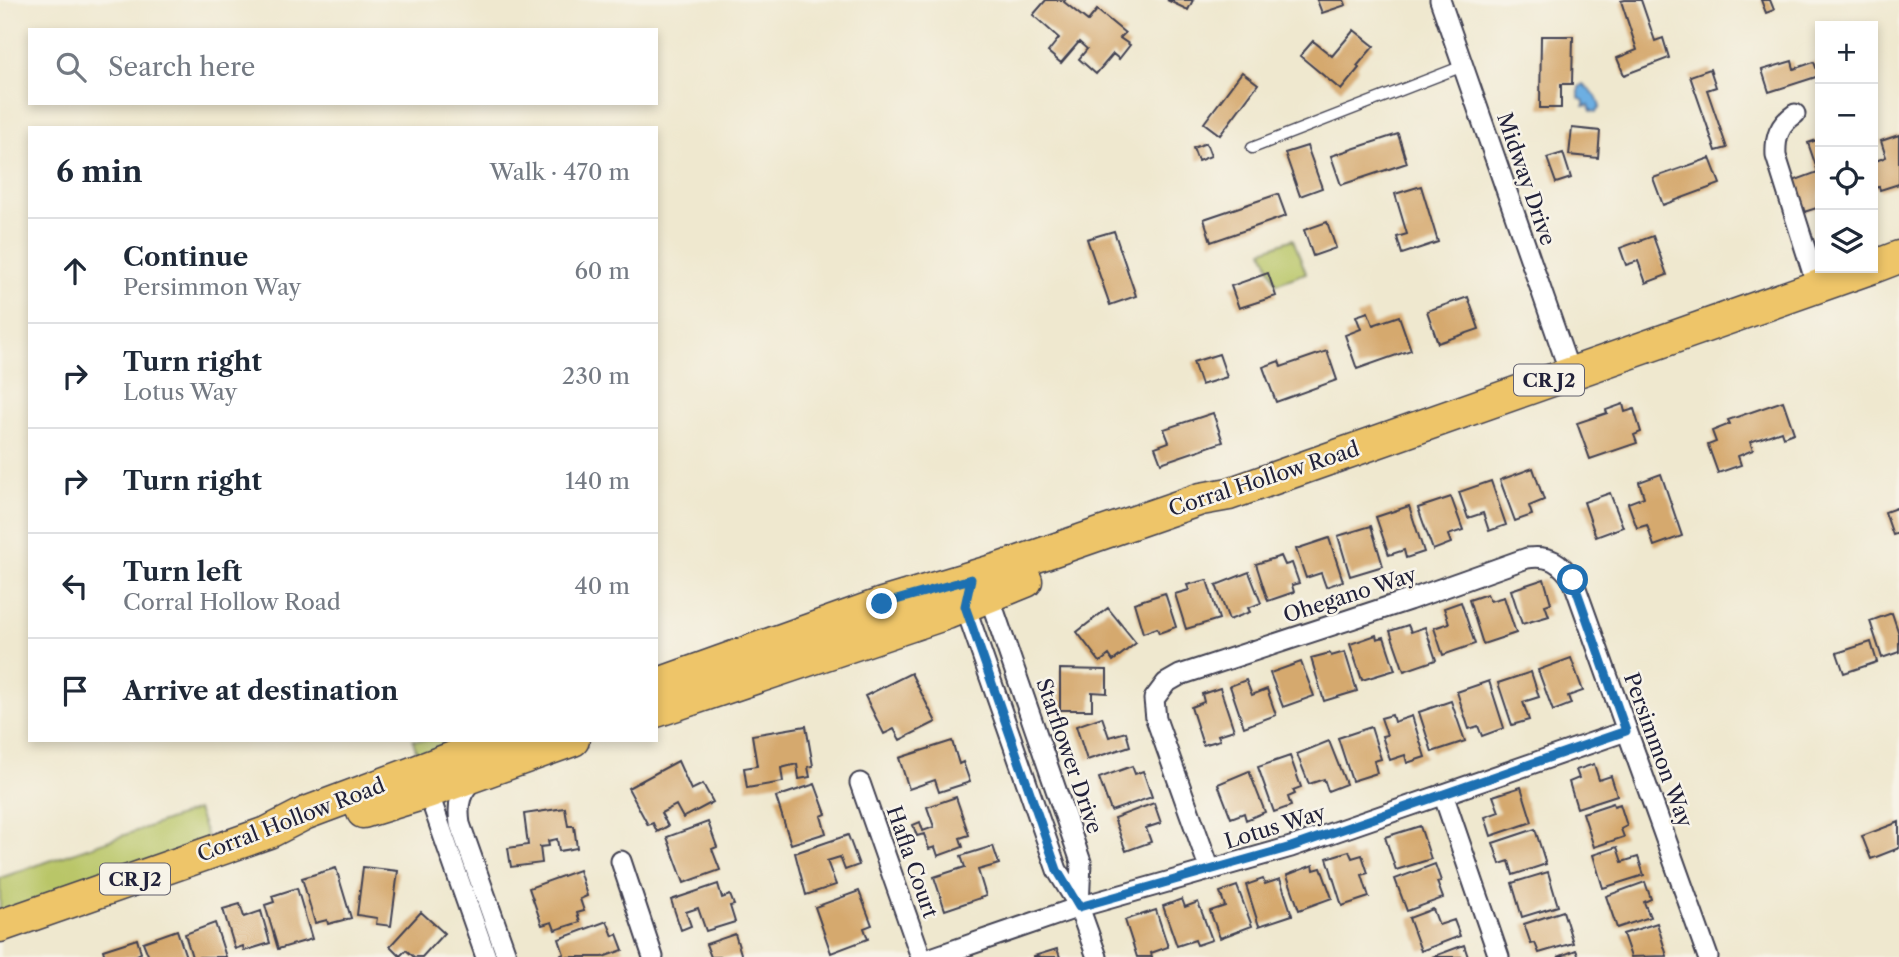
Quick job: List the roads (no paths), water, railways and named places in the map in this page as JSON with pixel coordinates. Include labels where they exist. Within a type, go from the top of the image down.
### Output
[{"type":"main road","name":"Corral Hollow Road","points":[[1878,264],[1899,257]]},
{"type":"main road","name":"Corral Hollow Road","points":[[975,593],[1040,575],[1171,528],[1206,512],[1228,494],[1854,273]]},
{"type":"main road","points":[[658,684],[882,604],[975,593]]},
{"type":"main road","points":[[658,710],[975,593]]},
{"type":"main road","name":"Corral Hollow Road","points":[[0,926],[269,832],[306,813],[496,742]]},
{"type":"main road","points":[[269,832],[323,824],[428,792],[567,742]]},
{"type":"street","name":"Midway Drive","points":[[1440,0],[1570,373]]},
{"type":"street","points":[[1795,114],[1781,126],[1775,139],[1776,156],[1817,286]]},
{"type":"street","name":"Ohegano Way","points":[[1210,870],[1156,719],[1154,699],[1166,683],[1180,675],[1527,558],[1542,556],[1559,563]]},
{"type":"street","name":"Persimmon Way","points":[[1559,563],[1573,580],[1708,957]]},
{"type":"street","points":[[975,593],[1057,870],[1079,907],[1097,957]]},
{"type":"street","name":"Lotus Way","points":[[934,957],[1079,907],[1291,847],[1626,731]]},
{"type":"street","points":[[486,957],[428,792],[433,780],[446,769],[518,742]]},
{"type":"street","points":[[482,772],[468,784],[460,796],[460,824],[507,957]]},
{"type":"street","name":"Hafla Court","points":[[860,783],[921,957]]},
{"type":"street","points":[[1443,794],[1499,957]]},
{"type":"street","points":[[621,861],[653,957]]},
{"type":"lane","points":[[1252,148],[1463,66]]},
{"type":"water","points":[[1583,84],[1596,96],[1600,107],[1596,112],[1591,111],[1589,105],[1584,106],[1584,101],[1579,98],[1579,87]]}]
